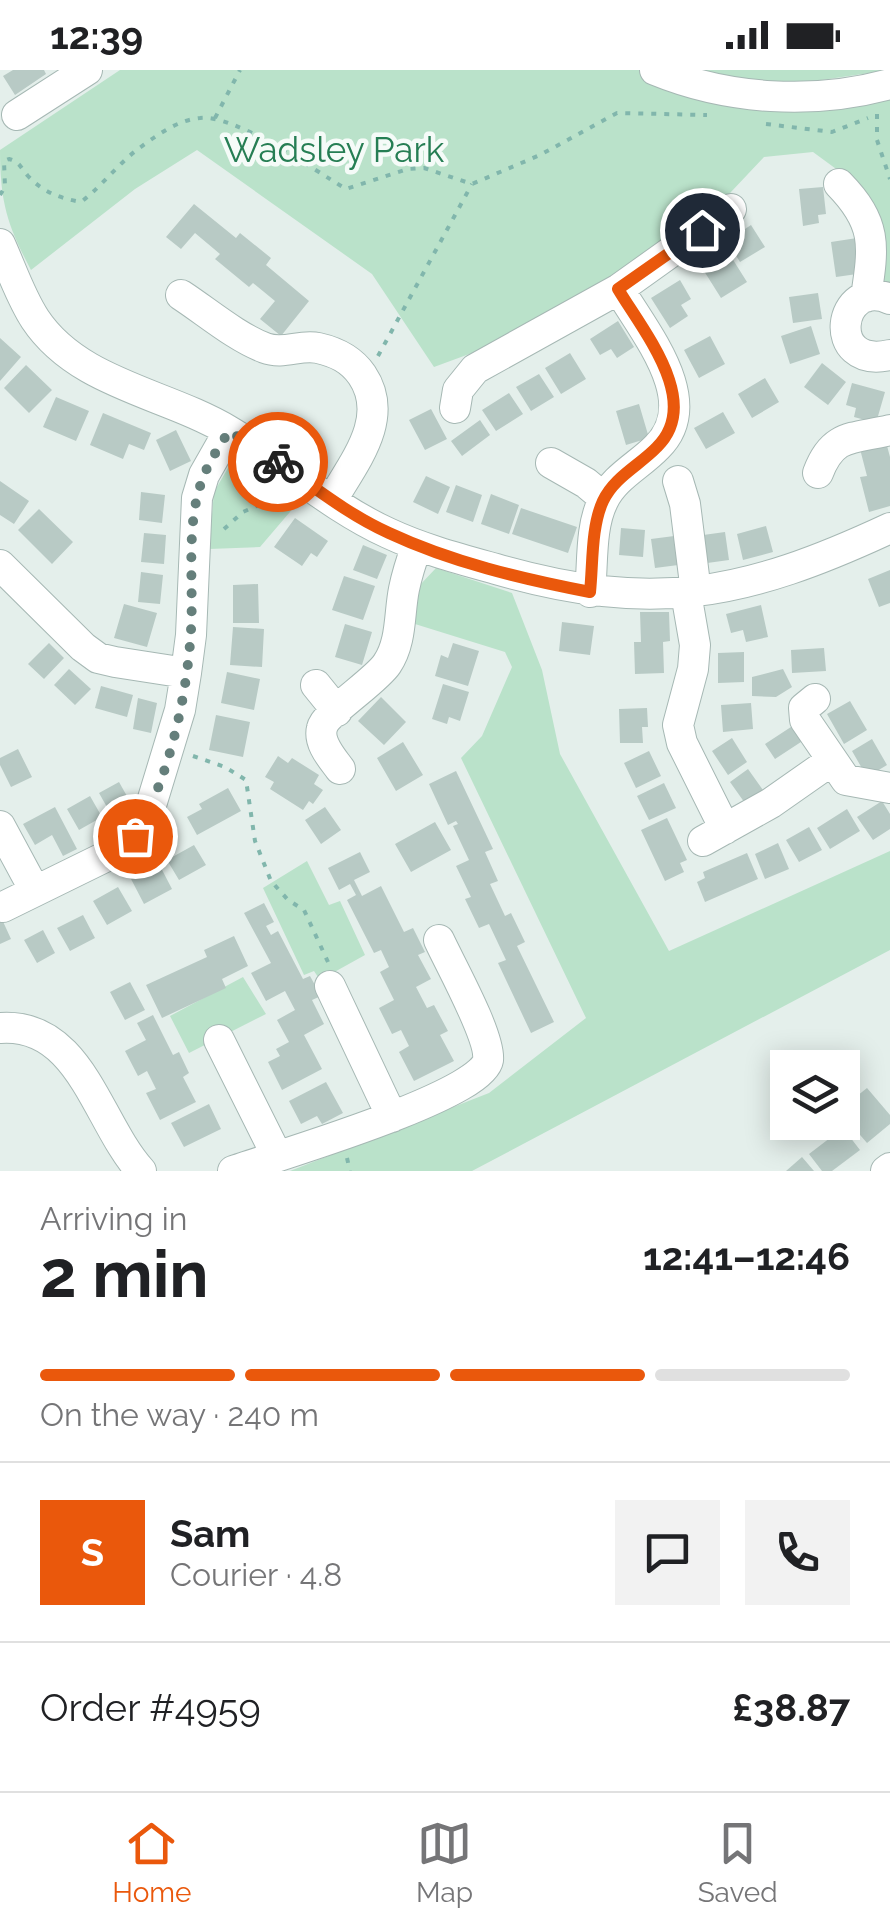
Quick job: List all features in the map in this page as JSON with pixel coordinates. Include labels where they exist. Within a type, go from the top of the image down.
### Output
[{"type":"street","points":[[17,115],[87,70]]},
{"type":"street","points":[[655,70],[685,82],[760,96],[881,96]]},
{"type":"street","points":[[839,184],[868,220],[878,298],[851,307],[845,334],[856,351],[866,356],[890,355]]},
{"type":"street","points":[[454,408],[458,390],[475,369],[618,289],[731,209]]},
{"type":"street","points":[[0,244],[13,310],[72,358],[98,373],[194,411],[388,533],[417,544],[545,584],[650,596],[758,580],[838,553],[890,528]]},
{"type":"street","points":[[590,592],[598,514],[604,498],[614,484],[660,444],[670,431],[674,414],[675,396],[667,371],[618,289]]},
{"type":"street","points":[[181,295],[264,348],[286,353],[312,347],[342,355],[359,370],[372,390],[374,412],[367,440],[325,495]]},
{"type":"street","points":[[818,473],[826,453],[839,442],[890,430]]},
{"type":"street","points":[[3,906],[113,853],[135,836],[158,788],[186,674],[197,498],[204,476],[229,431]]},
{"type":"street","points":[[551,462],[604,498]]},
{"type":"street","points":[[678,481],[685,504],[695,645],[693,669],[678,725],[714,835],[771,803],[831,760]]},
{"type":"street","points":[[340,769],[322,741],[321,730],[388,663],[399,632],[403,592],[417,544]]},
{"type":"street","points":[[0,566],[98,658],[186,674]]},
{"type":"street","points":[[316,685],[337,710]]},
{"type":"street","points":[[814,700],[804,708],[804,720],[846,780],[890,788]]},
{"type":"street","points":[[0,826],[35,891]]},
{"type":"street","points":[[233,1171],[392,1117],[474,1080],[488,1060],[481,1030],[440,940]]},
{"type":"street","points":[[330,986],[392,1117]]},
{"type":"street","points":[[0,1028],[28,1030],[66,1051],[112,1134],[141,1171]]},
{"type":"street","points":[[218,1040],[277,1156]]},
{"type":"path","points":[[215,118],[240,70]]},
{"type":"path","points":[[762,123],[832,132],[881,96]]},
{"type":"path","points":[[881,96],[878,140],[890,178]]},
{"type":"path","points":[[359,370],[373,365],[472,184],[540,155],[617,113],[715,116]]},
{"type":"path","points":[[0,195],[5,187],[4,161],[9,159],[55,197],[81,202],[135,152],[170,128],[198,118],[215,118],[265,140],[346,189],[408,169],[424,168],[472,184]]},
{"type":"path","points":[[194,555],[242,512],[282,494],[325,495]]},
{"type":"path","points":[[169,749],[225,766],[246,780],[255,841],[271,881],[288,900],[304,910],[336,979],[330,986]]},
{"type":"green space","name":"Wadsley Park","points":[[120,70],[890,70],[787,85],[890,94],[890,285],[875,285],[858,185],[813,152],[764,157],[714,210],[630,267],[510,339],[434,367],[372,274],[197,150],[135,189],[31,270],[6,212],[0,150]]},
{"type":"green space","points":[[232,461],[257,471],[301,499],[260,547],[209,549],[214,492]]},
{"type":"green space","points":[[436,568],[512,593],[542,670],[560,754],[669,951],[890,851],[890,950],[472,1171],[290,1171],[489,1093],[586,1018],[461,758],[482,736],[512,667],[505,652],[415,624],[419,586]]},
{"type":"green space","points":[[307,861],[329,905],[340,901],[365,955],[320,980],[314,971],[304,975],[263,888]]},
{"type":"green space","points":[[243,977],[266,1014],[189,1053],[170,1016]]},
{"type":"building","points":[[13,70],[44,70],[46,74],[15,95],[3,76]]},
{"type":"building","points":[[823,187],[826,214],[818,215],[819,223],[803,226],[799,189]]},
{"type":"building","points":[[194,204],[236,238],[240,233],[271,258],[266,265],[309,301],[281,336],[260,319],[275,301],[253,283],[249,287],[215,259],[220,254],[195,233],[181,249],[166,237]]},
{"type":"building","points":[[751,225],[765,247],[740,262],[727,241]]},
{"type":"building","points":[[857,238],[861,261],[855,262],[857,274],[836,277],[831,242]]},
{"type":"building","points":[[730,255],[747,282],[721,298],[704,271]]},
{"type":"building","points":[[680,280],[691,299],[681,305],[688,316],[670,328],[651,298]]},
{"type":"building","points":[[818,293],[822,319],[793,323],[789,297]]},
{"type":"building","points":[[618,321],[634,347],[617,358],[611,349],[600,355],[590,339]]},
{"type":"building","points":[[811,326],[820,354],[790,364],[781,336]]},
{"type":"building","points":[[710,336],[725,364],[699,378],[684,350]]},
{"type":"building","points":[[0,338],[21,357],[0,381]]},
{"type":"building","points":[[570,353],[586,379],[561,394],[545,368]]},
{"type":"building","points":[[822,363],[846,382],[828,405],[804,387]]},
{"type":"building","points":[[26,365],[52,390],[29,413],[4,388]]},
{"type":"building","points":[[539,374],[554,397],[531,411],[516,387]]},
{"type":"building","points":[[765,378],[779,402],[752,418],[738,394]]},
{"type":"building","points":[[852,383],[885,392],[876,423],[854,417],[856,408],[846,405]]},
{"type":"building","points":[[509,393],[523,414],[496,431],[482,410]]},
{"type":"building","points":[[56,397],[89,411],[76,441],[43,427]]},
{"type":"building","points":[[639,404],[649,438],[626,445],[616,411]]},
{"type":"building","points":[[431,409],[447,439],[425,450],[409,420]]},
{"type":"building","points":[[723,412],[735,433],[706,449],[694,428]]},
{"type":"building","points":[[103,413],[151,433],[144,450],[129,444],[123,459],[90,445]]},
{"type":"building","points":[[480,420],[490,435],[462,456],[451,441]]},
{"type":"building","points":[[176,430],[191,461],[170,471],[156,440]]},
{"type":"building","points":[[886,442],[890,457],[890,506],[869,512],[860,477],[867,476],[860,449]]},
{"type":"building","points":[[426,476],[450,487],[438,514],[413,502]]},
{"type":"building","points":[[0,481],[29,501],[14,524],[0,515]]},
{"type":"building","points":[[456,485],[482,495],[473,522],[446,512]]},
{"type":"building","points":[[141,492],[165,495],[162,523],[139,520]]},
{"type":"building","points":[[491,494],[519,505],[509,534],[481,524]]},
{"type":"building","points":[[521,508],[577,527],[568,553],[512,534]]},
{"type":"building","points":[[39,509],[73,542],[52,564],[18,530]]},
{"type":"building","points":[[295,518],[328,541],[317,557],[311,553],[302,566],[274,547]]},
{"type":"building","points":[[766,526],[773,552],[743,560],[737,534]]},
{"type":"building","points":[[621,528],[645,530],[643,557],[619,555]]},
{"type":"building","points":[[725,532],[729,560],[700,564],[696,536]]},
{"type":"building","points":[[144,533],[166,535],[164,564],[141,562]]},
{"type":"building","points":[[682,535],[686,564],[655,568],[651,539]]},
{"type":"building","points":[[363,545],[387,555],[377,579],[353,570]]},
{"type":"building","points":[[890,570],[890,603],[879,607],[868,579]]},
{"type":"building","points":[[141,572],[163,575],[160,604],[138,602]]},
{"type":"building","points":[[344,576],[375,586],[363,620],[332,610]]},
{"type":"building","points":[[258,584],[259,623],[233,623],[233,585]]},
{"type":"building","points":[[124,604],[157,613],[147,647],[114,638]]},
{"type":"building","points":[[761,605],[768,637],[746,642],[743,630],[731,633],[726,614]]},
{"type":"building","points":[[640,612],[669,612],[670,641],[663,642],[664,673],[635,674],[634,642],[641,642]]},
{"type":"building","points":[[562,622],[594,626],[590,655],[559,651]]},
{"type":"building","points":[[345,624],[372,632],[362,665],[335,657]]},
{"type":"building","points":[[233,627],[264,629],[262,667],[230,665]]},
{"type":"building","points":[[49,643],[64,658],[44,679],[28,664]]},
{"type":"building","points":[[453,643],[479,651],[468,686],[435,676],[441,655],[448,658]]},
{"type":"building","points":[[824,648],[826,671],[792,673],[791,650]]},
{"type":"building","points":[[744,652],[744,682],[718,683],[718,653]]},
{"type":"building","points":[[69,669],[91,689],[75,705],[54,685]]},
{"type":"building","points":[[783,669],[792,687],[776,697],[752,696],[752,677]]},
{"type":"building","points":[[227,672],[260,679],[254,710],[221,703]]},
{"type":"building","points":[[443,684],[469,692],[460,721],[449,717],[447,724],[432,719]]},
{"type":"building","points":[[101,686],[133,695],[127,717],[95,708]]},
{"type":"building","points":[[381,697],[406,722],[384,745],[358,721]]},
{"type":"building","points":[[138,698],[157,703],[151,733],[133,729]]},
{"type":"building","points":[[850,701],[867,730],[844,744],[827,714]]},
{"type":"building","points":[[751,703],[753,729],[723,732],[721,705]]},
{"type":"building","points":[[647,708],[648,727],[642,727],[643,743],[620,743],[619,709]]},
{"type":"building","points":[[216,715],[250,722],[243,757],[209,750]]},
{"type":"building","points":[[794,725],[804,740],[775,759],[765,744]]},
{"type":"building","points":[[732,738],[747,762],[728,775],[712,751]]},
{"type":"building","points":[[872,739],[887,765],[867,777],[852,751]]},
{"type":"building","points":[[403,742],[423,775],[396,791],[377,758]]},
{"type":"building","points":[[18,749],[32,777],[11,787],[0,758]]},
{"type":"building","points":[[649,751],[661,776],[636,788],[624,763]]},
{"type":"building","points":[[278,756],[288,763],[292,758],[319,775],[314,784],[323,790],[303,810],[270,789],[274,782],[265,777]]},
{"type":"building","points":[[748,769],[765,793],[747,806],[730,782]]},
{"type":"building","points":[[456,771],[493,849],[485,852],[498,881],[490,884],[505,916],[511,913],[525,942],[517,946],[554,1022],[531,1033],[498,963],[506,960],[489,924],[479,928],[465,899],[471,897],[456,866],[469,860],[453,826],[458,824],[456,821],[448,825],[429,784]]},
{"type":"building","points":[[119,782],[132,805],[112,816],[99,793]]},
{"type":"building","points":[[664,783],[676,808],[649,820],[637,796]]},
{"type":"building","points":[[228,788],[241,811],[197,835],[187,817],[202,809],[199,804]]},
{"type":"building","points":[[90,796],[102,817],[79,830],[67,809]]},
{"type":"building","points":[[882,801],[890,814],[890,829],[873,840],[857,817]]},
{"type":"building","points":[[55,807],[77,849],[63,856],[52,835],[35,845],[23,824]]},
{"type":"building","points":[[325,807],[341,830],[321,844],[305,820]]},
{"type":"building","points":[[847,809],[860,831],[830,849],[817,828]]},
{"type":"building","points":[[667,818],[687,860],[680,863],[684,872],[665,881],[641,830]]},
{"type":"building","points":[[435,822],[451,850],[411,872],[395,844]]},
{"type":"building","points":[[809,827],[822,850],[799,862],[786,840]]},
{"type":"building","points":[[778,843],[789,869],[765,879],[755,854]]},
{"type":"building","points":[[194,845],[206,865],[179,880],[167,860]]},
{"type":"building","points":[[360,852],[370,872],[354,880],[362,896],[381,886],[404,932],[413,928],[425,952],[418,955],[431,979],[416,987],[427,1008],[434,1005],[448,1031],[440,1035],[454,1061],[414,1081],[399,1052],[409,1046],[401,1030],[392,1034],[379,1008],[394,1000],[380,972],[389,967],[381,950],[374,953],[347,900],[356,895],[350,884],[339,890],[328,868]]},
{"type":"building","points":[[747,853],[758,879],[705,902],[697,882],[705,878],[703,872]]},
{"type":"building","points":[[159,864],[172,889],[144,904],[131,879]]},
{"type":"building","points":[[118,887],[132,911],[107,925],[93,901]]},
{"type":"building","points":[[264,903],[274,922],[266,926],[271,935],[278,931],[303,979],[310,976],[321,996],[312,1000],[324,1024],[304,1035],[322,1069],[282,1090],[268,1062],[280,1056],[276,1049],[289,1042],[277,1020],[295,1010],[285,991],[266,1001],[251,973],[271,963],[244,913]]},
{"type":"building","points":[[0,915],[11,939],[0,944]]},
{"type":"building","points":[[83,915],[95,938],[70,951],[57,928]]},
{"type":"building","points":[[43,930],[55,953],[37,963],[24,940]]},
{"type":"building","points":[[234,936],[248,966],[222,979],[226,988],[162,1018],[146,985],[207,957],[204,950]]},
{"type":"building","points":[[130,982],[145,1010],[125,1020],[110,992]]},
{"type":"building","points":[[153,1015],[173,1055],[179,1052],[189,1073],[183,1077],[196,1102],[160,1120],[146,1093],[156,1089],[147,1071],[138,1076],[125,1051],[146,1040],[137,1023]]},
{"type":"building","points":[[326,1082],[343,1113],[322,1124],[317,1116],[301,1124],[289,1101]]},
{"type":"building","points":[[867,1088],[890,1115],[890,1124],[867,1143],[860,1135],[860,1094]]},
{"type":"building","points":[[209,1104],[221,1129],[184,1147],[171,1123]]},
{"type":"building","points":[[827,1140],[852,1140],[860,1150],[832,1171],[822,1171],[809,1154]]},
{"type":"building","points":[[802,1157],[814,1171],[786,1171]]},
{"type":"way so far","points":[[135,836],[158,788],[180,710],[191,635],[197,498],[204,476],[229,431],[278,462]]},
{"type":"route","points":[[278,462],[388,533],[459,559],[545,584],[590,592],[598,514],[604,498],[614,484],[660,444],[670,431],[674,414],[675,396],[667,371],[618,289],[702,230]]}]
